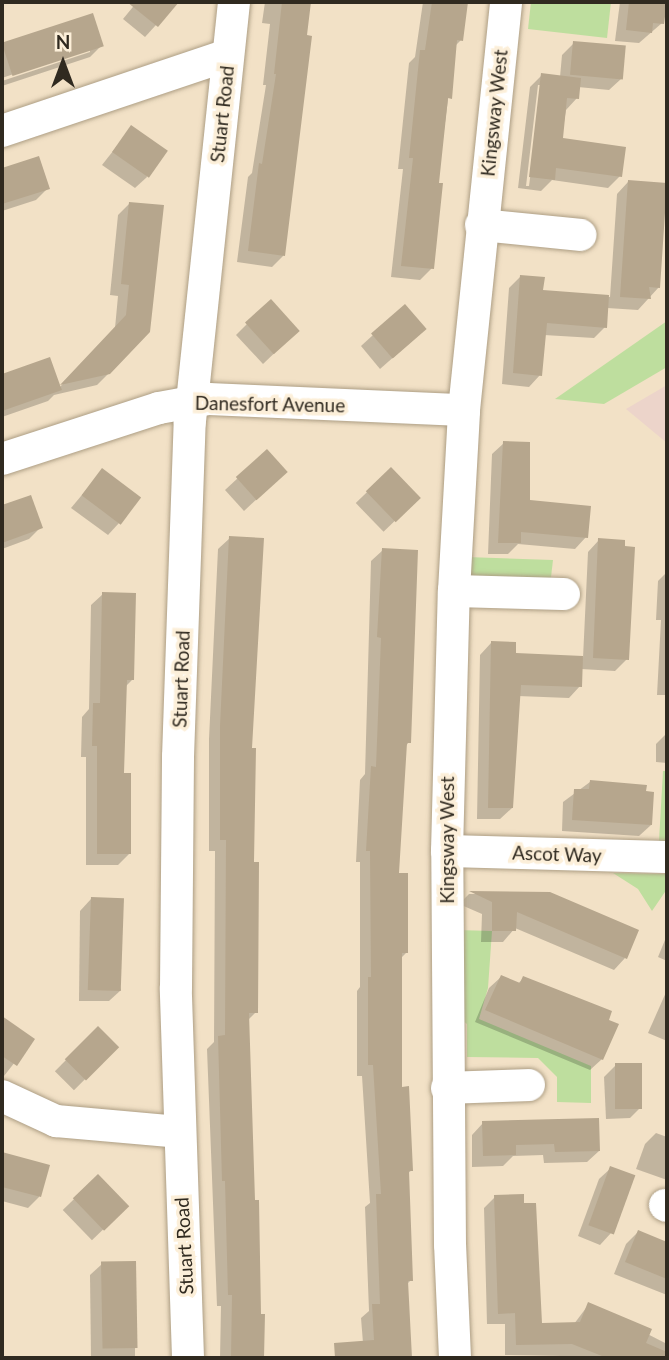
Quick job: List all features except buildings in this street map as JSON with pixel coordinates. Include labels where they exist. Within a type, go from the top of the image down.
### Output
[{"type":"street","name":"Stuart Road","points":[[188,1358],[176,988],[178,757],[192,401],[234,2]]},
{"type":"street","name":"Kingsway West","points":[[455,1358],[447,1088],[447,851],[454,591],[464,410],[506,2]]},
{"type":"street","points":[[2,131],[228,55]]},
{"type":"street","points":[[481,225],[581,234]]},
{"type":"street","name":"Danesfort Avenue","points":[[2,458],[147,411],[208,399],[464,410]]},
{"type":"street","points":[[454,591],[564,594]]},
{"type":"street","name":"Ascot Way","points":[[447,851],[667,857]]},
{"type":"street","points":[[447,1088],[529,1085]]},
{"type":"street","points":[[2,1096],[56,1121],[179,1132]]},
{"type":"shaded area","points":[[667,385],[667,443],[626,409]]},
{"type":"green space","points":[[531,2],[611,2],[607,38],[528,29]]},
{"type":"green space","points":[[667,321],[667,367],[604,404],[555,399]]},
{"type":"green space","points":[[466,557],[553,560],[551,577],[542,585],[476,581],[467,571]]},
{"type":"green space","points":[[663,771],[667,771],[667,841],[659,841]]},
{"type":"green space","points":[[613,873],[667,874],[667,889],[652,911],[638,889]]},
{"type":"green space","points":[[457,930],[492,931],[488,988],[479,1019],[591,1066],[591,1103],[557,1102],[557,1077],[538,1058],[467,1057],[467,1024],[458,1017]]}]
